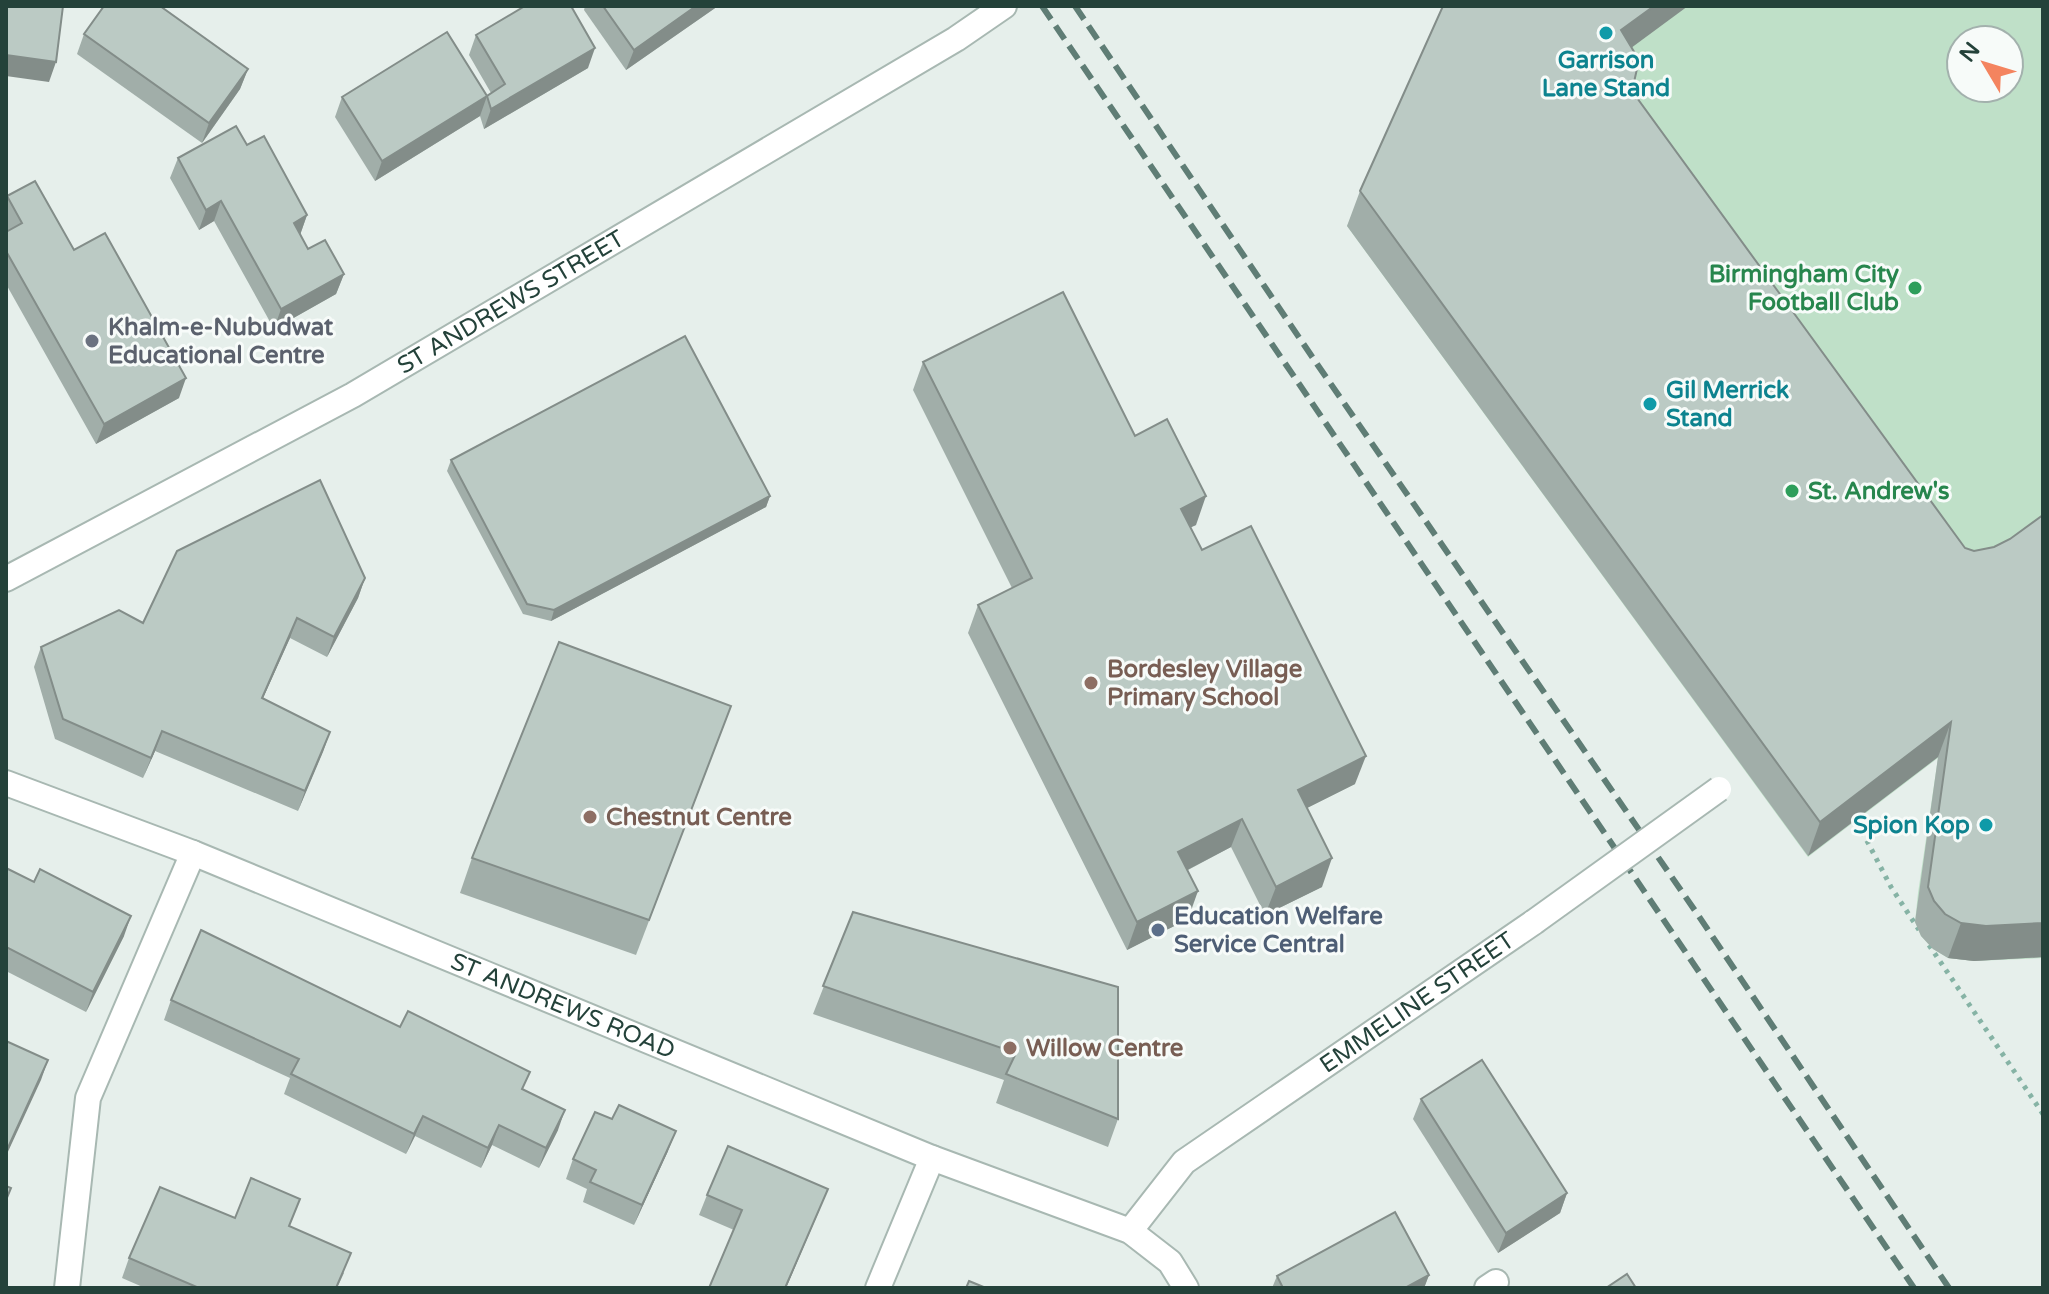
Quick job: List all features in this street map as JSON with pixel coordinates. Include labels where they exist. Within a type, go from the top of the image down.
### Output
[{"type":"street","name":"ST ANDREWS STREET","points":[[6,579],[353,395],[956,39],[1004,6]]},
{"type":"street","name":"ST ANDREWS ROAD","points":[[6,783],[193,853],[932,1158],[1130,1231],[1170,1262],[1186,1288]]},
{"type":"street","name":"EMMELINE STREET","points":[[1130,1231],[1184,1162],[1534,922],[1719,789]]},
{"type":"street","points":[[67,1288],[88,1098],[193,853]]},
{"type":"street","points":[[878,1288],[932,1158]]},
{"type":"path","points":[[1849,806],[1891,887],[2043,1114]]},
{"type":"green space","name":"St. Andrew's","points":[[1445,6],[2043,6],[2043,958],[1974,961],[1948,958],[1933,949],[1921,936],[1915,922],[1938,758],[1808,857],[1347,226]]},
{"type":"building","points":[[6,6],[63,6],[56,62],[6,55]]},
{"type":"building","points":[[104,6],[160,6],[248,69],[209,123],[84,34]]},
{"type":"building","points":[[525,6],[571,6],[595,48],[491,109],[487,96],[505,84],[476,35]]},
{"type":"building","points":[[603,6],[696,6],[634,50]]},
{"type":"building","name":"Gil Merrick Stand","points":[[1443,6],[1654,6],[1621,30],[1639,60],[1632,91],[1965,548],[1974,551],[1994,547],[2043,515],[2043,923],[1986,926],[1961,923],[1945,914],[1934,901],[1928,887],[1951,722],[1820,822],[1360,191]]},
{"type":"building","points":[[447,32],[487,96],[382,161],[342,97]]},
{"type":"building","points":[[236,126],[247,145],[264,136],[307,215],[294,223],[308,249],[325,240],[344,274],[281,309],[221,201],[206,210],[178,158]]},
{"type":"building","name":"Khalm-e-Nubudwat Educational Centre","points":[[35,181],[74,250],[105,233],[186,378],[104,424],[6,251],[6,232],[22,223],[7,196]]},
{"type":"building","points":[[1063,292],[1135,436],[1167,419],[1206,496],[1181,509],[1202,550],[1251,526],[1366,756],[1298,790],[1332,858],[1276,887],[1242,819],[1178,852],[1198,891],[1137,922],[978,605],[1032,578],[923,362]]},
{"type":"building","points":[[685,336],[770,496],[554,610],[527,604],[451,460]]},
{"type":"building","points":[[320,480],[365,578],[334,637],[297,618],[262,698],[330,732],[305,791],[162,731],[151,758],[63,719],[41,647],[119,610],[143,623],[177,551]]},
{"type":"building","name":"Chestnut Centre","points":[[559,642],[731,706],[649,920],[472,858]]},
{"type":"building","points":[[6,868],[34,882],[40,869],[131,916],[93,992],[6,947]]},
{"type":"building","name":"Willow Centre","points":[[853,912],[1118,987],[1118,1119],[1006,1074],[1016,1053],[823,986]]},
{"type":"building","points":[[201,930],[400,1027],[408,1011],[530,1072],[522,1089],[565,1110],[546,1148],[499,1125],[488,1148],[423,1116],[414,1134],[291,1074],[299,1059],[171,1000]]},
{"type":"building","points":[[6,1041],[48,1060],[6,1152]]},
{"type":"building","points":[[1482,1060],[1567,1193],[1506,1233],[1421,1099]]},
{"type":"building","points":[[619,1105],[676,1131],[642,1205],[590,1182],[596,1170],[573,1159],[595,1112],[612,1119]]},
{"type":"building","points":[[728,1146],[828,1189],[785,1288],[709,1288],[742,1210],[707,1195]]},
{"type":"building","points":[[251,1178],[300,1199],[289,1226],[351,1253],[336,1288],[199,1288],[129,1258],[160,1187],[235,1218]]},
{"type":"building","points":[[1395,1212],[1429,1275],[1405,1288],[1283,1288],[1277,1276]]},
{"type":"building","points":[[1627,1274],[1636,1288],[1606,1288]]},
{"type":"building","points":[[969,1281],[986,1288],[966,1288]]},
{"type":"railway","points":[[1042,6],[1914,1288]]},
{"type":"railway","points":[[1075,6],[1317,364],[1698,915],[1949,1288]]},
{"type":"place","name":"Garrison Lane Stand","points":[[1606,33]]},
{"type":"place","name":"Birmingham City Football Club","points":[[1915,288]]},
{"type":"place","name":"Khalm-e-Nubudwat Educational Centre","points":[[92,341]]},
{"type":"place","name":"Gil Merrick Stand","points":[[1650,404]]},
{"type":"place","name":"St. Andrew's","points":[[1792,491]]},
{"type":"place","name":"Bordesley Village Primary School","points":[[1091,683]]},
{"type":"place","name":"Chestnut Centre","points":[[590,817]]},
{"type":"place","name":"Spion Kop","points":[[1986,825]]},
{"type":"place","name":"Education Welfare Service Central","points":[[1158,930]]},
{"type":"place","name":"Willow Centre","points":[[1010,1048]]}]
